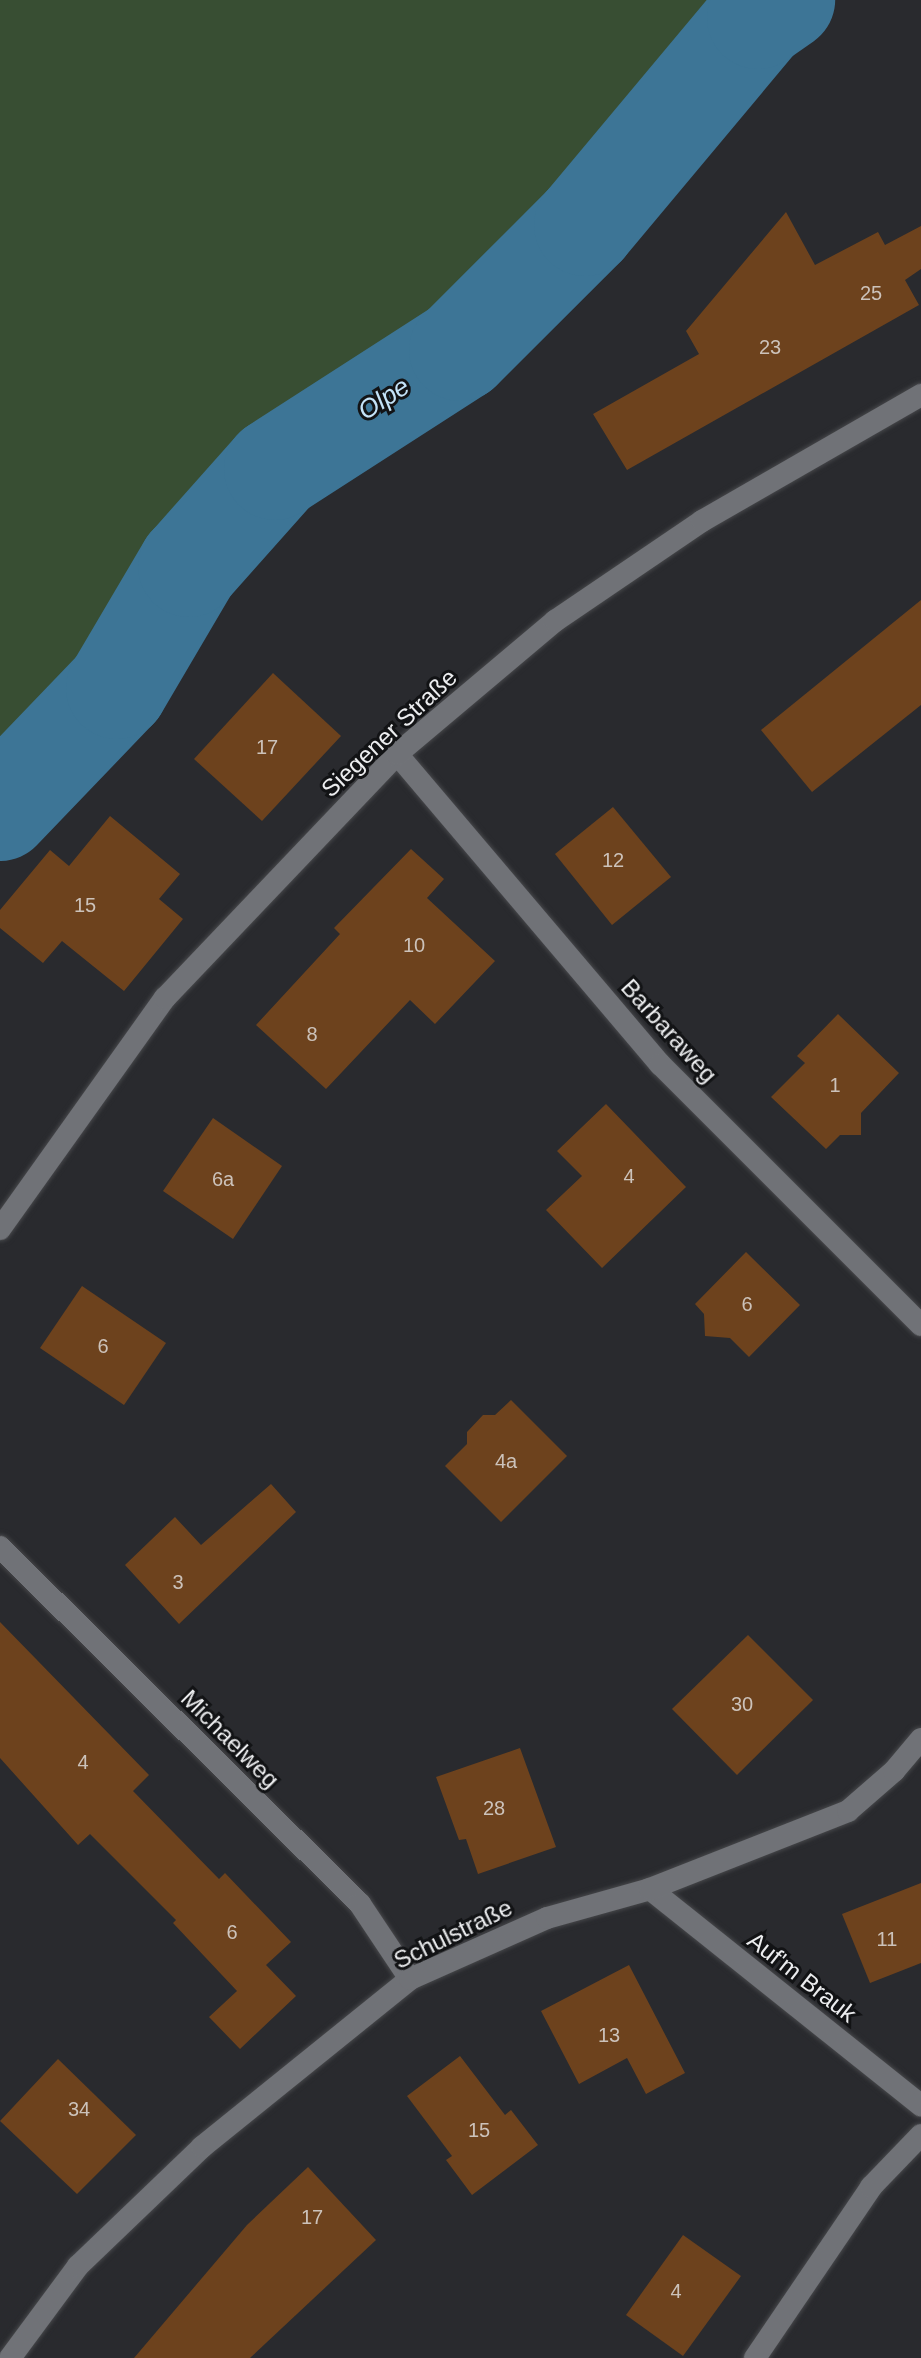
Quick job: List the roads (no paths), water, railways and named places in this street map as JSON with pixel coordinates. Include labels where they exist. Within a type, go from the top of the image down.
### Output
[{"type":"street","name":"Siegener Straße","points":[[0,1229],[165,998],[397,754],[580,604],[702,521],[921,395]]},
{"type":"street","name":"Barbaraweg","points":[[397,754],[660,1064],[921,1325]]},
{"type":"street","name":"Michaelweg","points":[[0,1547],[360,1904],[410,1979]]},
{"type":"street","name":"Schulstraße","points":[[10,2358],[78,2266],[202,2147],[410,1979],[547,1918],[650,1889],[848,1811],[894,1771],[921,1739]]},
{"type":"street","name":"Auf'm Brauk","points":[[650,1889],[921,2105]]},
{"type":"street","points":[[755,2358],[871,2187],[921,2135]]},
{"type":"waterway","name":"Olpe","points":[[0,810],[117,688],[189,566],[275,469],[460,350],[585,225],[758,18],[784,0]]}]
